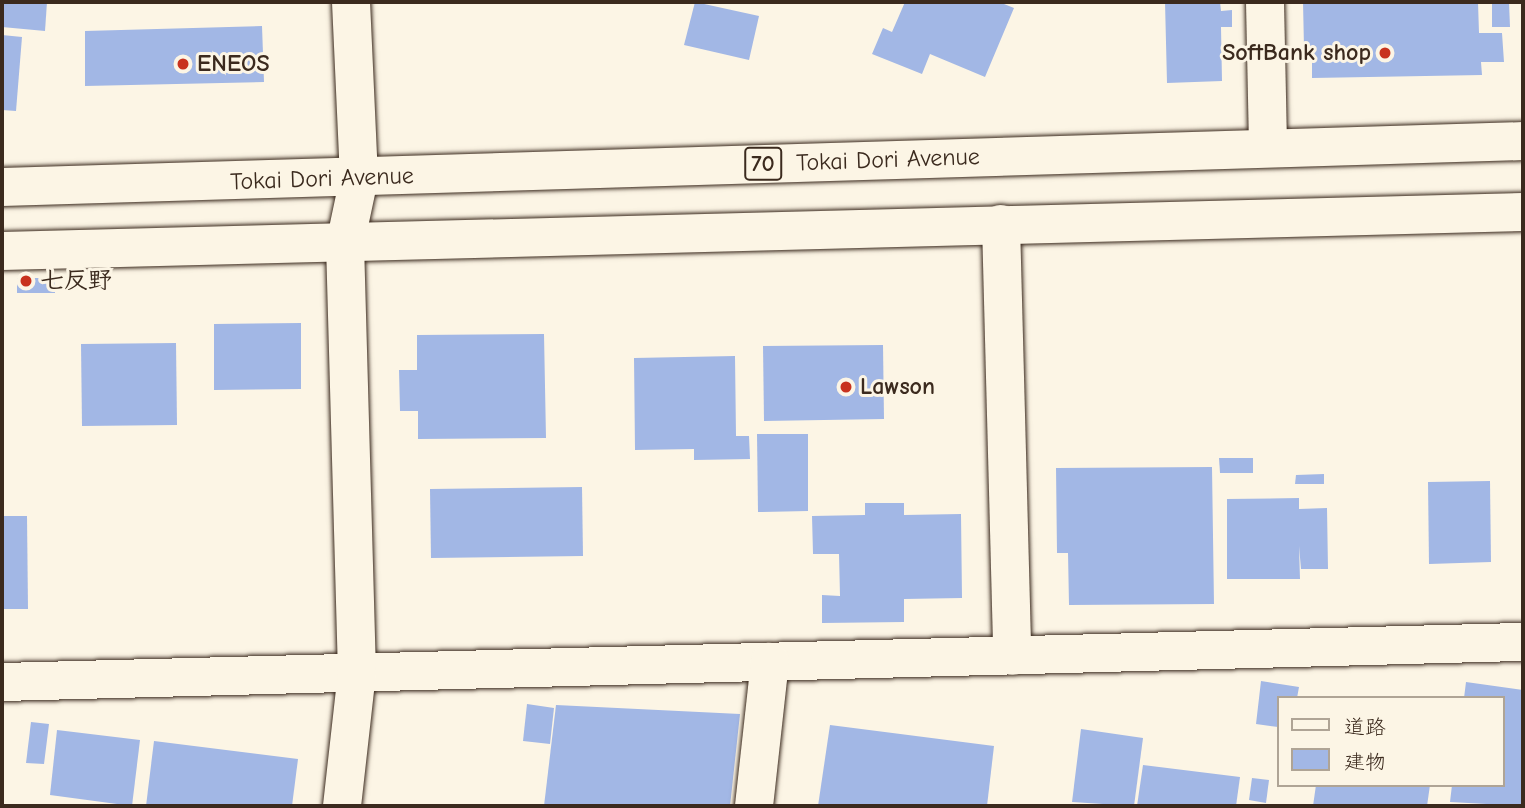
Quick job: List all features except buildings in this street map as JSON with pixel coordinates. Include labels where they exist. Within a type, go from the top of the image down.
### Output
[{"type":"street","points":[[342,806],[357,673],[345,244],[359,178],[351,2]]},
{"type":"street","points":[[1265,2],[1268,147]]},
{"type":"street","name":"Tokai Dori Avenue","points":[[2,187],[1523,141]]},
{"type":"street","points":[[2,251],[1523,212]]},
{"type":"street","points":[[1001,224],[1012,656]]},
{"type":"street","points":[[2,682],[1523,642]]},
{"type":"street","points":[[754,806],[770,662]]},
{"type":"place","name":"SoftBank shop","points":[[1385,53]]},
{"type":"place","name":"ENEOS","points":[[183,64]]},
{"type":"place","name":"七反野","points":[[26,281]]},
{"type":"place","name":"Lawson","points":[[846,387]]}]
